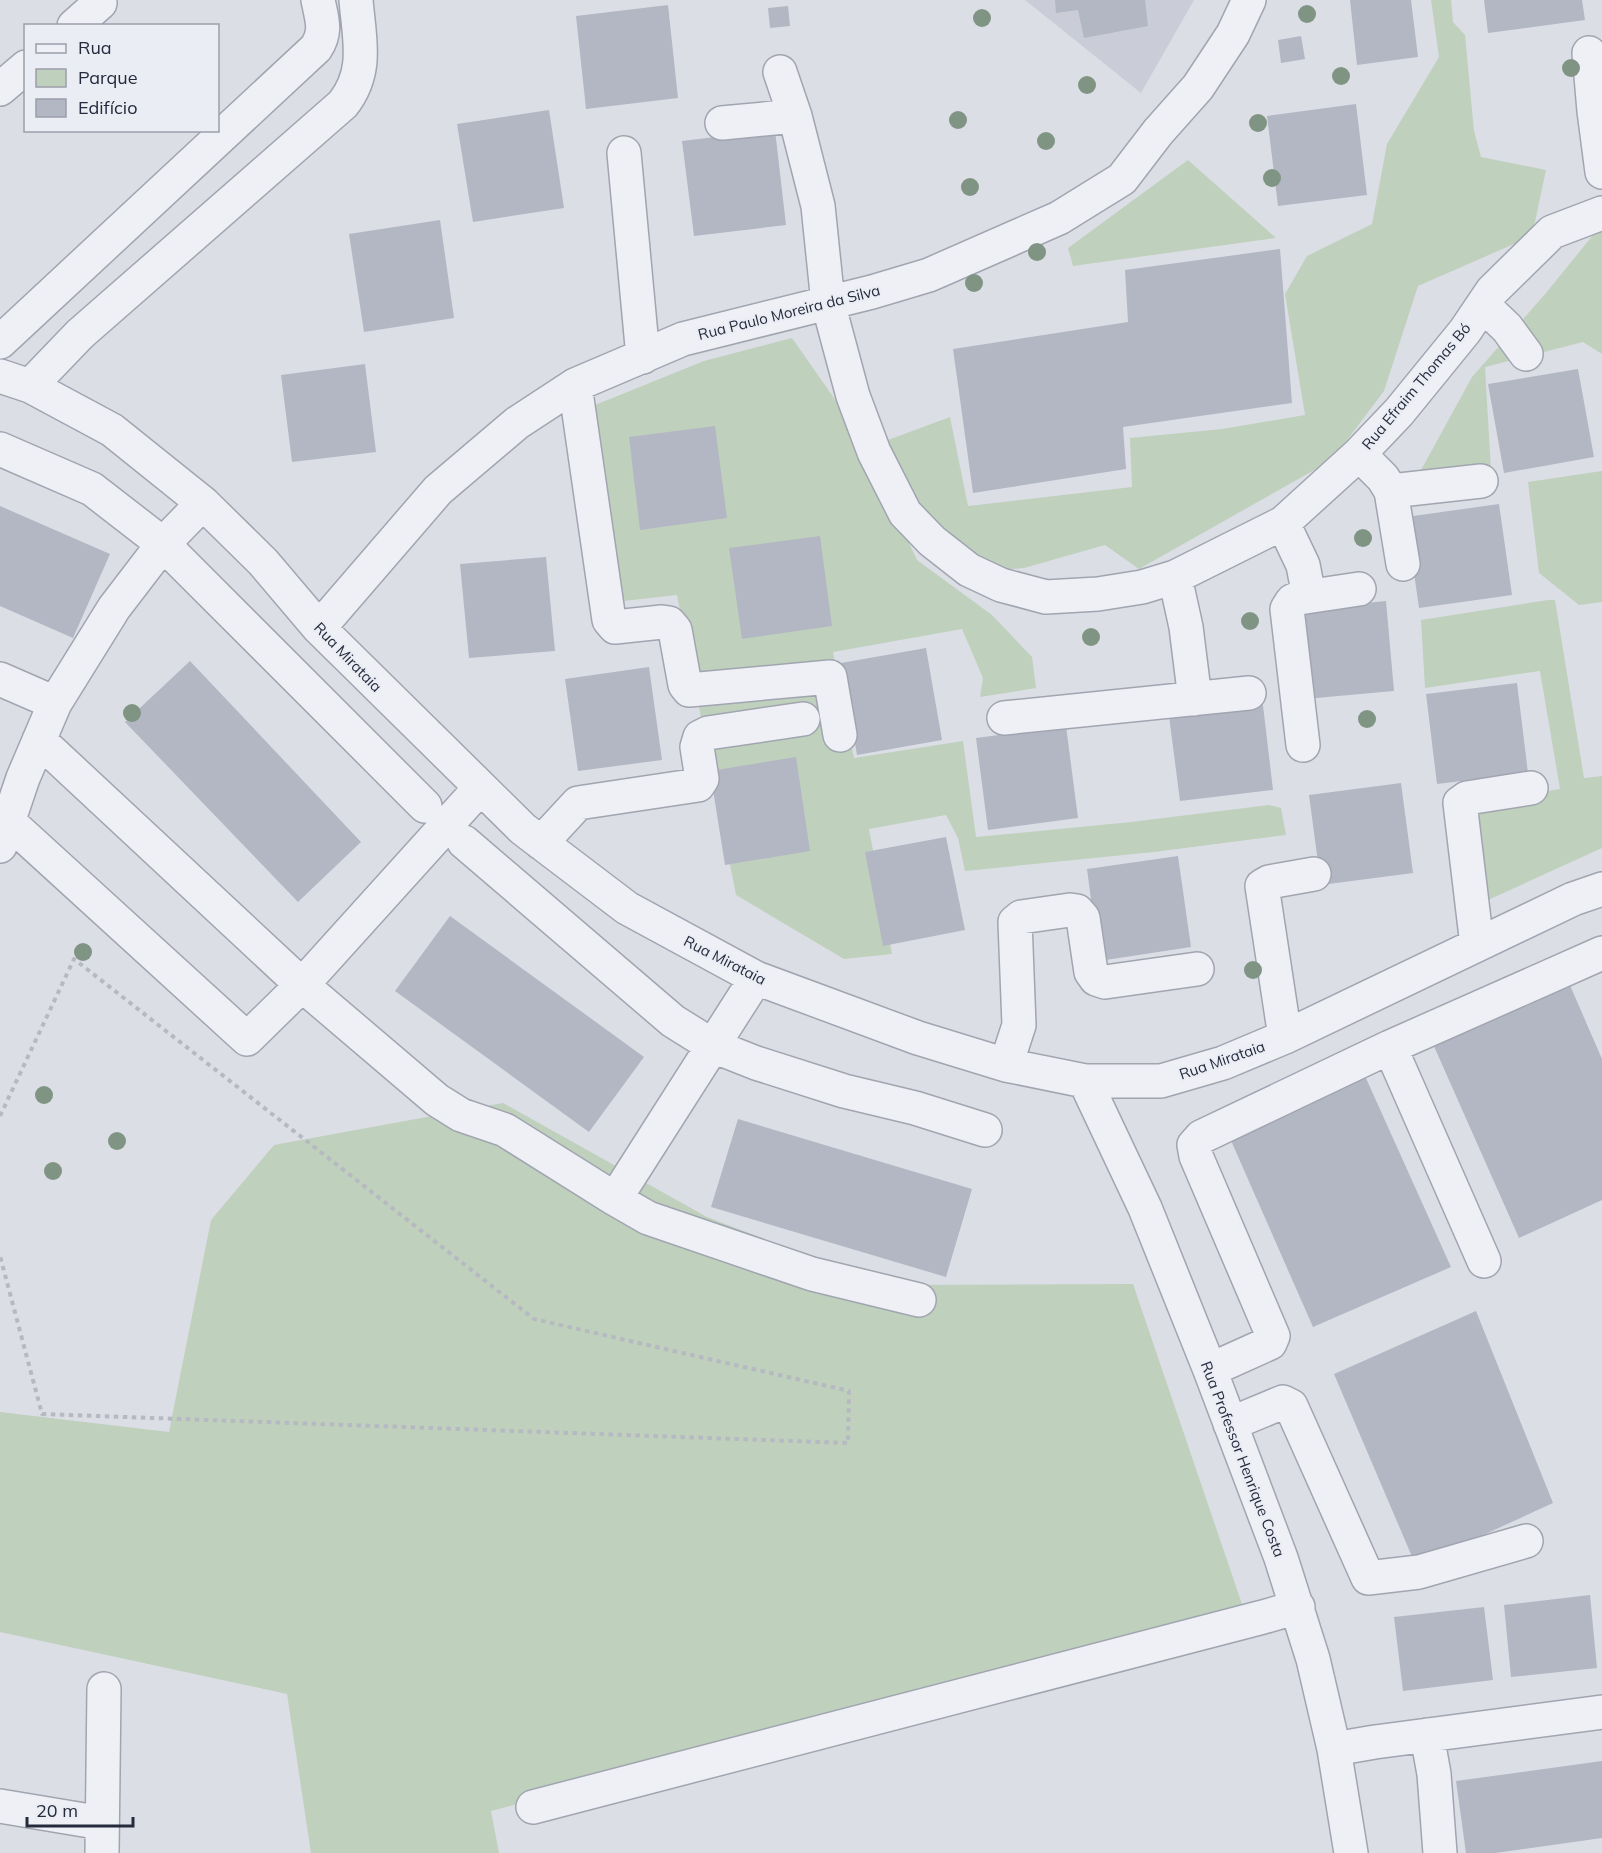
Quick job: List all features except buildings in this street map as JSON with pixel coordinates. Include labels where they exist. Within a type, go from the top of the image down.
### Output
[{"type":"street","points":[[0,342],[316,48],[323,37],[318,0]]},
{"type":"street","points":[[15,381],[80,334],[343,104],[353,91],[359,76],[356,0]]},
{"type":"street","name":"Rua Paulo Moreira da Silva","points":[[319,628],[438,490],[517,423],[575,384],[683,339],[929,275],[1059,218],[1122,179],[1158,132],[1198,87],[1233,34],[1249,0]]},
{"type":"street","points":[[76,24],[100,3]]},
{"type":"street","points":[[1589,53],[1602,172]]},
{"type":"street","points":[[0,88],[24,69]]},
{"type":"street","name":"Rua Efraim Thomas Bó","points":[[780,72],[795,116],[818,206],[828,303],[853,396],[874,452],[905,513],[932,541],[969,570],[1001,585],[1046,597],[1098,594],[1142,587],[1174,577],[1283,523],[1359,454],[1399,412],[1465,331],[1492,291],[1552,232],[1602,213]]},
{"type":"street","points":[[722,123],[795,116]]},
{"type":"street","points":[[624,153],[643,357]]},
{"type":"street","points":[[1483,305],[1507,328],[1526,354]]},
{"type":"street","name":"Rua Mirataia","points":[[15,381],[112,430],[203,503],[263,561],[319,628],[523,830],[627,908],[756,978],[918,1038],[1006,1065],[1085,1081],[1161,1081],[1223,1063],[1285,1037],[1573,899],[1602,889]]},
{"type":"street","points":[[575,384],[609,620],[615,627],[669,623],[675,630],[685,685],[689,690],[830,677],[840,735]]},
{"type":"street","points":[[0,449],[92,489],[163,544],[425,806]]},
{"type":"street","points":[[1359,454],[1383,478],[1391,491],[1403,564]]},
{"type":"street","points":[[1391,491],[1481,481]]},
{"type":"street","points":[[203,503],[163,544],[114,608],[55,703],[39,740],[12,774],[4,834],[247,1039],[302,985],[480,788]]},
{"type":"street","points":[[1283,523],[1303,565],[1309,596]]},
{"type":"street","points":[[1174,577],[1186,627],[1195,699]]},
{"type":"street","points":[[1303,745],[1287,609],[1292,601],[1309,596],[1359,589]]},
{"type":"street","points":[[0,679],[55,703]]},
{"type":"street","points":[[1004,718],[1249,693]]},
{"type":"street","points":[[541,843],[578,803],[698,785],[702,779],[698,747],[700,738],[708,733],[803,719]]},
{"type":"street","points":[[39,740],[302,985],[437,1100],[461,1115],[505,1130],[648,1218],[812,1274],[919,1300]]},
{"type":"street","points":[[1477,945],[1460,803],[1467,798],[1531,788]]},
{"type":"street","points":[[464,842],[673,1021],[713,1046],[756,1063],[844,1091],[915,1108],[985,1130]]},
{"type":"street","points":[[1285,1037],[1262,886],[1269,882],[1314,874]]},
{"type":"street","points":[[1006,1065],[1019,1025],[1015,922],[1021,917],[1077,911],[1083,918],[1091,972],[1096,979],[1106,982],[1197,969]]},
{"type":"street","points":[[1210,1370],[1270,1343],[1274,1336],[1196,1156],[1194,1145],[1201,1137],[1390,1047],[1602,953]]},
{"type":"street","points":[[615,1199],[756,978]]},
{"type":"street","points":[[1390,1047],[1484,1261]]},
{"type":"street","name":"Rua Professor Henrique Costa","points":[[1085,1081],[1145,1208],[1210,1370],[1298,1607],[1334,1749],[1351,1853]]},
{"type":"street","points":[[1230,1424],[1271,1405],[1283,1402],[1291,1406],[1368,1578],[1419,1572],[1526,1541]]},
{"type":"street","points":[[533,1807],[1298,1607]]},
{"type":"street","points":[[0,1806],[102,1838],[104,1689]]},
{"type":"street","points":[[1334,1749],[1602,1712]]},
{"type":"street","points":[[1427,1735],[1434,1774],[1440,1853]]},
{"type":"path","points":[[0,1116],[74,958],[534,1318],[849,1391],[848,1443],[42,1414],[0,1256]]},
{"type":"shaded area","points":[[1025,0],[1194,0],[1141,93]]},
{"type":"green space","points":[[1431,0],[1451,0],[1453,22],[1465,35],[1474,131],[1481,157],[1546,170],[1532,236],[1418,286],[1384,391],[1332,460],[1139,569],[1105,545],[1024,568],[988,571],[943,540],[877,444],[950,417],[968,506],[1132,487],[1130,438],[1222,429],[1305,415],[1285,294],[1307,256],[1372,224],[1387,144],[1439,57]]},
{"type":"green space","points":[[1188,160],[1276,238],[1073,266],[1068,248]]},
{"type":"green space","points":[[1602,224],[1602,354],[1583,342],[1485,367],[1491,471],[1415,481],[1472,377],[1546,293]]},
{"type":"green space","points":[[792,338],[834,398],[883,488],[917,560],[992,615],[1032,657],[1036,688],[980,697],[983,678],[962,629],[833,652],[854,758],[963,741],[976,837],[1131,822],[1269,805],[1281,808],[1286,835],[1154,852],[965,871],[958,838],[946,815],[869,829],[892,954],[844,959],[736,895],[677,595],[615,602],[595,405],[704,361]]},
{"type":"green space","points":[[1602,471],[1602,602],[1579,605],[1539,573],[1528,482]]},
{"type":"green space","points":[[1555,600],[1584,778],[1602,776],[1602,848],[1488,900],[1473,805],[1560,789],[1540,671],[1425,688],[1421,620]]},
{"type":"green space","points":[[503,1103],[707,1217],[883,1285],[1133,1284],[1244,1610],[491,1811],[499,1853],[311,1853],[287,1694],[0,1632],[0,1412],[169,1432],[211,1220],[274,1145]]}]
